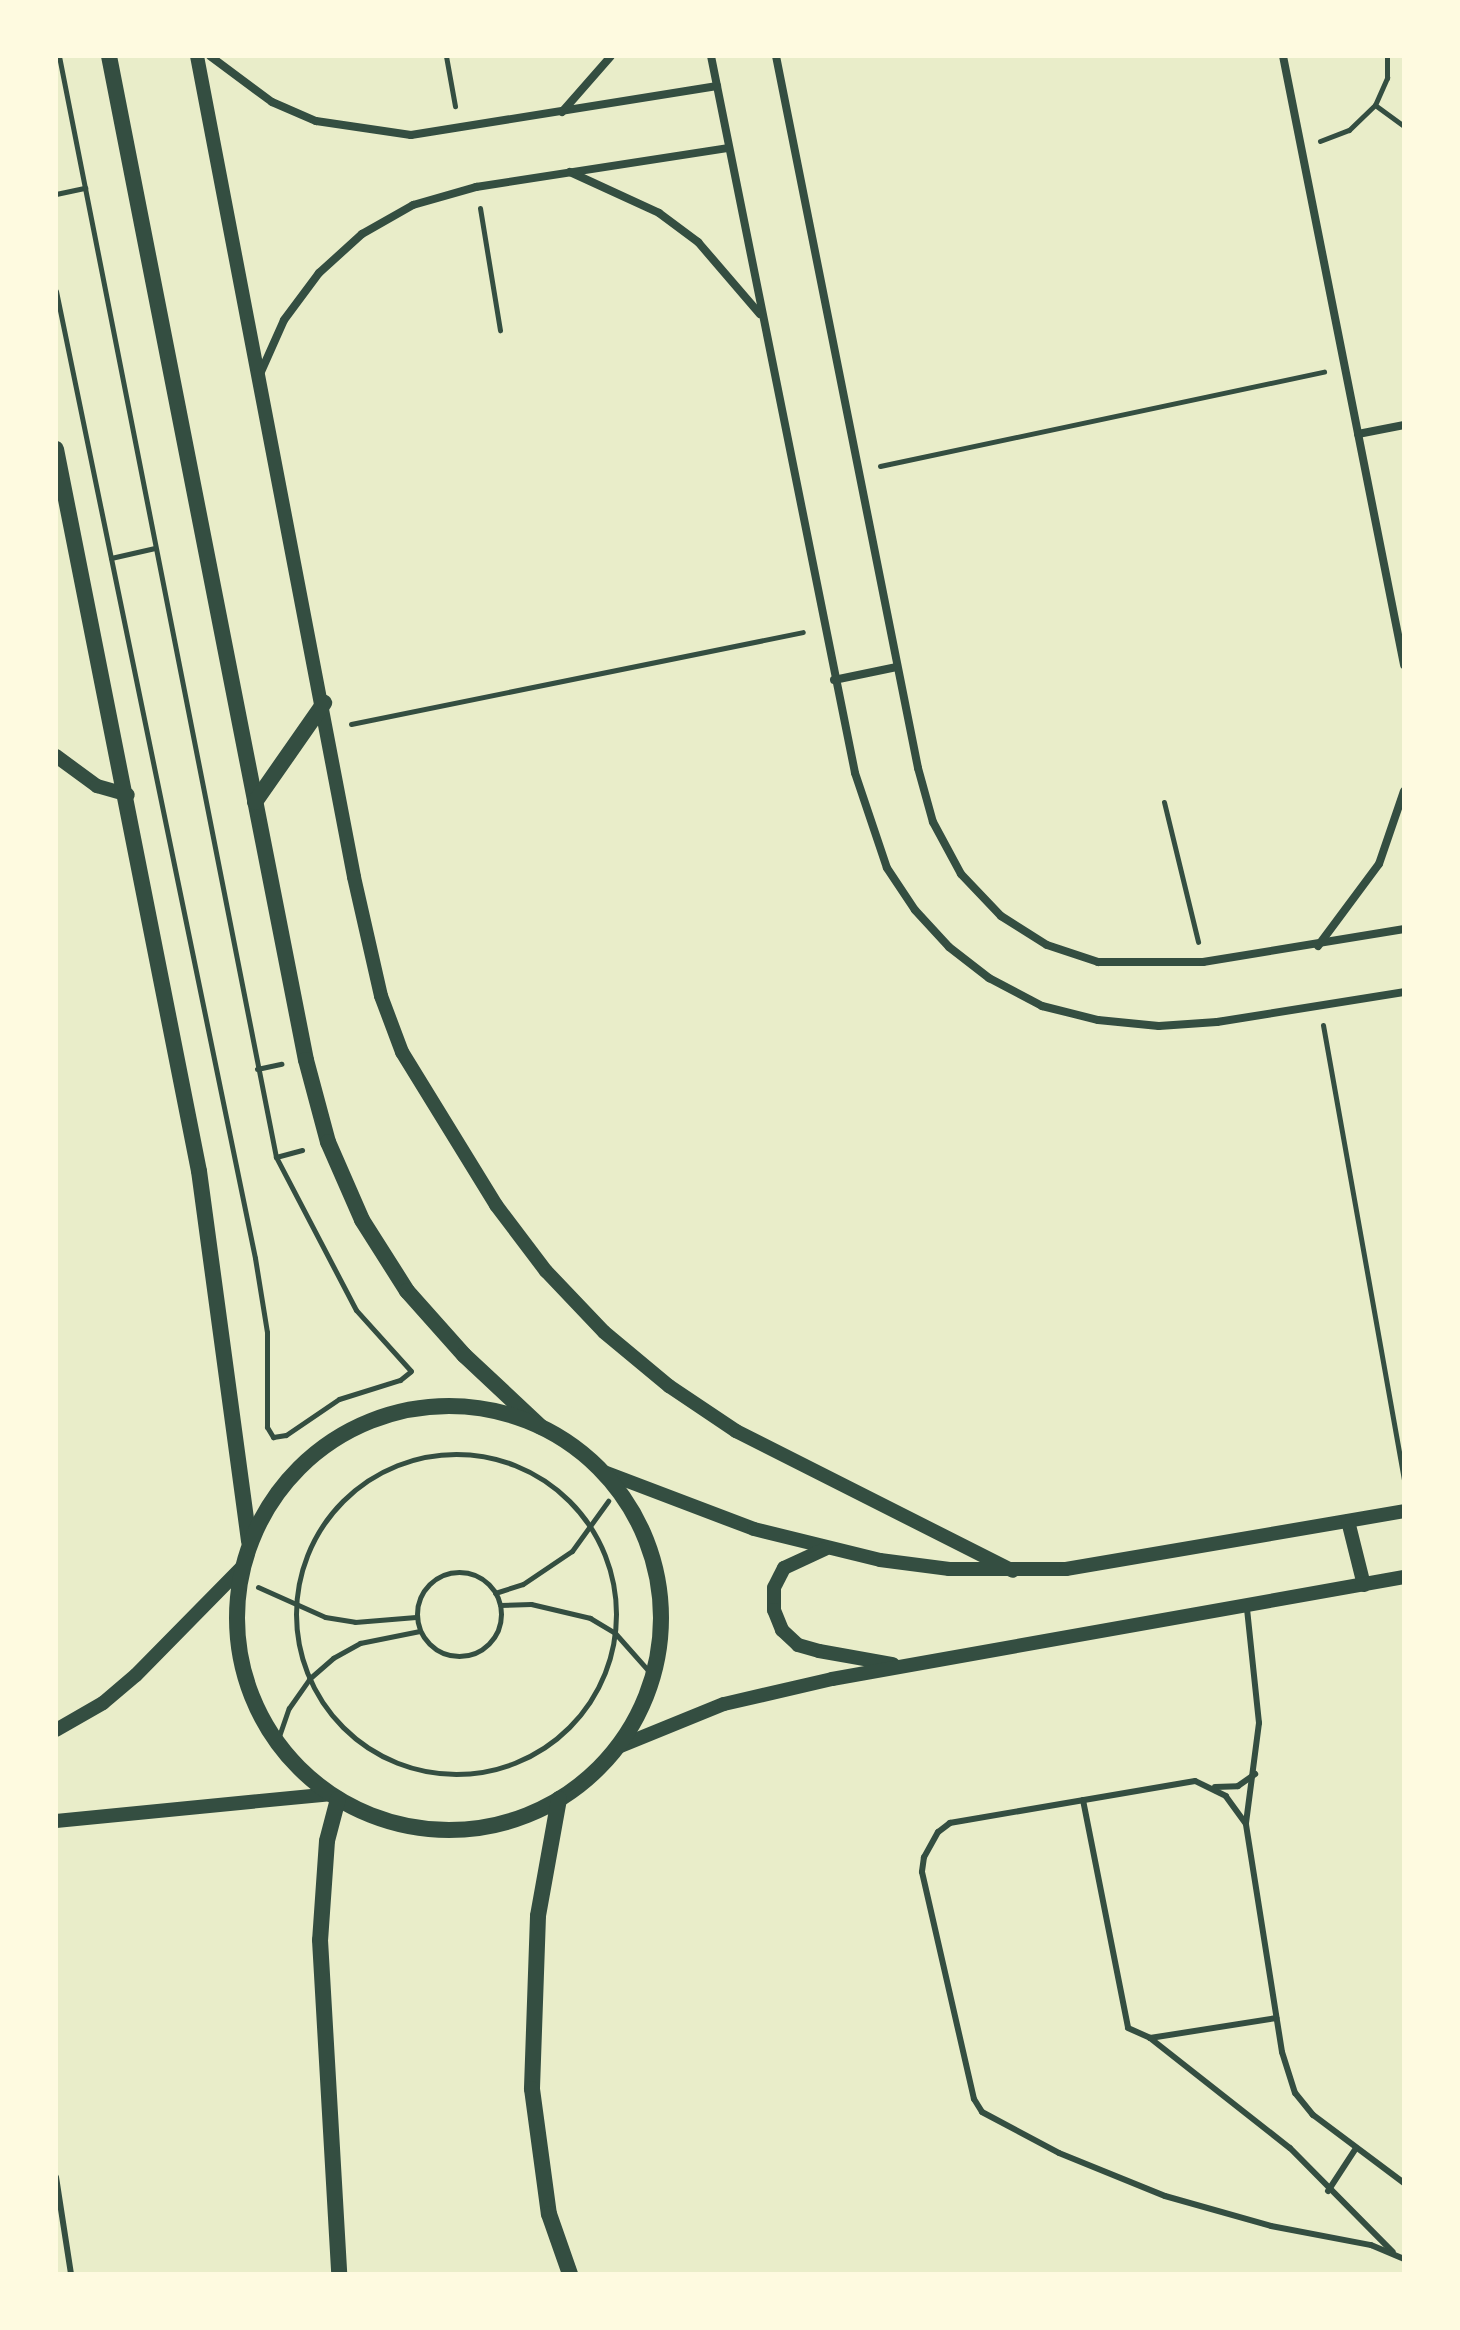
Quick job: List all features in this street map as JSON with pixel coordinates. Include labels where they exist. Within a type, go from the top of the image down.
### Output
[{"type":"main road","points":[[109,56],[315,1101],[362,1220],[407,1291],[464,1355],[541,1427],[609,1479],[637,1520],[658,1583],[661,1636],[653,1676],[618,1747],[559,1799],[506,1822],[448,1829],[391,1822],[334,1796],[277,1742],[249,1690],[238,1645],[241,1571],[249,1544],[280,1488],[327,1444],[354,1428],[405,1411],[447,1406],[511,1415],[541,1427]]},
{"type":"main road","points":[[56,449],[128,795],[211,1238],[249,1544]]},
{"type":"main road","points":[[255,802],[324,703]]},
{"type":"main road","points":[[334,1796],[327,1841],[320,1940],[339,2274]]},
{"type":"main road","points":[[559,1799],[538,1916],[532,2089],[549,2214],[570,2274]]},
{"type":"street","points":[[197,56],[367,937],[402,1052],[496,1205],[546,1271],[604,1332],[669,1386],[736,1431],[1013,1571]]},
{"type":"street","points":[[210,56],[272,102],[316,121],[399,135],[459,130],[717,86]]},
{"type":"street","points":[[561,113],[611,56]]},
{"type":"street","points":[[711,56],[834,680],[861,797],[887,868],[915,910],[989,978],[1042,1006],[1098,1020],[1159,1026],[1320,1008],[1404,992]]},
{"type":"street","points":[[776,56],[897,667],[933,822],[961,874],[1001,916],[1047,945],[1098,962],[1203,962],[1318,946],[1404,929]]},
{"type":"street","points":[[1283,56],[1404,665]]},
{"type":"street","points":[[260,374],[284,320],[319,273],[362,234],[413,205],[476,187],[729,148]]},
{"type":"street","points":[[569,172],[616,189],[669,220],[733,277],[763,317]]},
{"type":"street","points":[[1358,434],[1404,425]]},
{"type":"street","points":[[834,680],[897,667]]},
{"type":"street","points":[[56,756],[97,786],[128,795]]},
{"type":"street","points":[[1318,946],[1379,864],[1404,791]]},
{"type":"street","points":[[609,1479],[697,1511],[825,1549],[935,1567],[1013,1571],[1066,1569],[1404,1511]]},
{"type":"street","points":[[1348,1521],[1364,1585]]},
{"type":"street","points":[[825,1549],[784,1568],[774,1588],[774,1610],[782,1630],[798,1645],[904,1666]]},
{"type":"street","points":[[56,1730],[103,1703],[136,1675],[241,1571]]},
{"type":"street","points":[[618,1747],[724,1704],[904,1666],[1247,1608],[1404,1577]]},
{"type":"street","points":[[56,1821],[334,1796]]},
{"type":"lane","points":[[1246,1824],[1255,1774],[1258,1710],[1247,1608]]},
{"type":"lane","points":[[1255,1774],[1238,1786],[1212,1786],[1195,1781],[950,1823],[938,1832],[924,1857],[922,1872],[974,2099],[982,2112],[1059,2153],[1165,2196],[1397,2255]]},
{"type":"lane","points":[[1212,1786],[1238,1808],[1246,1824],[1282,2052],[1302,2106],[1404,2183]]},
{"type":"lane","points":[[1083,1800],[1123,2021],[1138,2036],[1150,2038],[1276,2018]]},
{"type":"lane","points":[[1150,2038],[1248,2112],[1328,2191],[1404,2259]]},
{"type":"lane","points":[[1328,2191],[1356,2148]]},
{"type":"lane","points":[[56,2177],[71,2274]]},
{"type":"path","points":[[56,291],[255,1258],[267,1332],[267,1427],[273,1437],[286,1435],[339,1399],[400,1380],[411,1371],[356,1310],[276,1157],[59,56]]},
{"type":"path","points":[[446,56],[459,130]]},
{"type":"path","points":[[1300,149],[1349,130],[1375,105],[1387,78],[1387,56]]},
{"type":"path","points":[[1375,105],[1404,126]]},
{"type":"path","points":[[476,187],[500,330]]},
{"type":"path","points":[[56,194],[85,188]]},
{"type":"path","points":[[858,471],[1345,367]]},
{"type":"path","points":[[111,558],[155,548]]},
{"type":"path","points":[[328,729],[824,628]]},
{"type":"path","points":[[1164,802],[1203,962]]},
{"type":"path","points":[[1320,1008],[1404,1482]]},
{"type":"path","points":[[465,1454],[514,1465],[558,1491],[592,1529],[612,1579],[615,1633],[599,1686],[565,1730],[519,1760],[465,1773],[411,1767],[361,1743],[322,1703],[309,1679],[295,1607],[305,1557],[331,1514],[368,1480],[414,1459],[465,1454]]},
{"type":"path","points":[[495,1593],[550,1569],[592,1529],[609,1479]]},
{"type":"path","points":[[241,1571],[295,1607],[355,1622],[417,1617]]},
{"type":"path","points":[[446,1574],[479,1577],[495,1593],[500,1605],[497,1633],[489,1644],[465,1656],[438,1651],[420,1631],[417,1617],[427,1586],[446,1574]]},
{"type":"path","points":[[500,1605],[561,1608],[615,1633],[653,1676]]},
{"type":"path","points":[[277,1742],[289,1708],[309,1679],[360,1643],[420,1631]]}]
